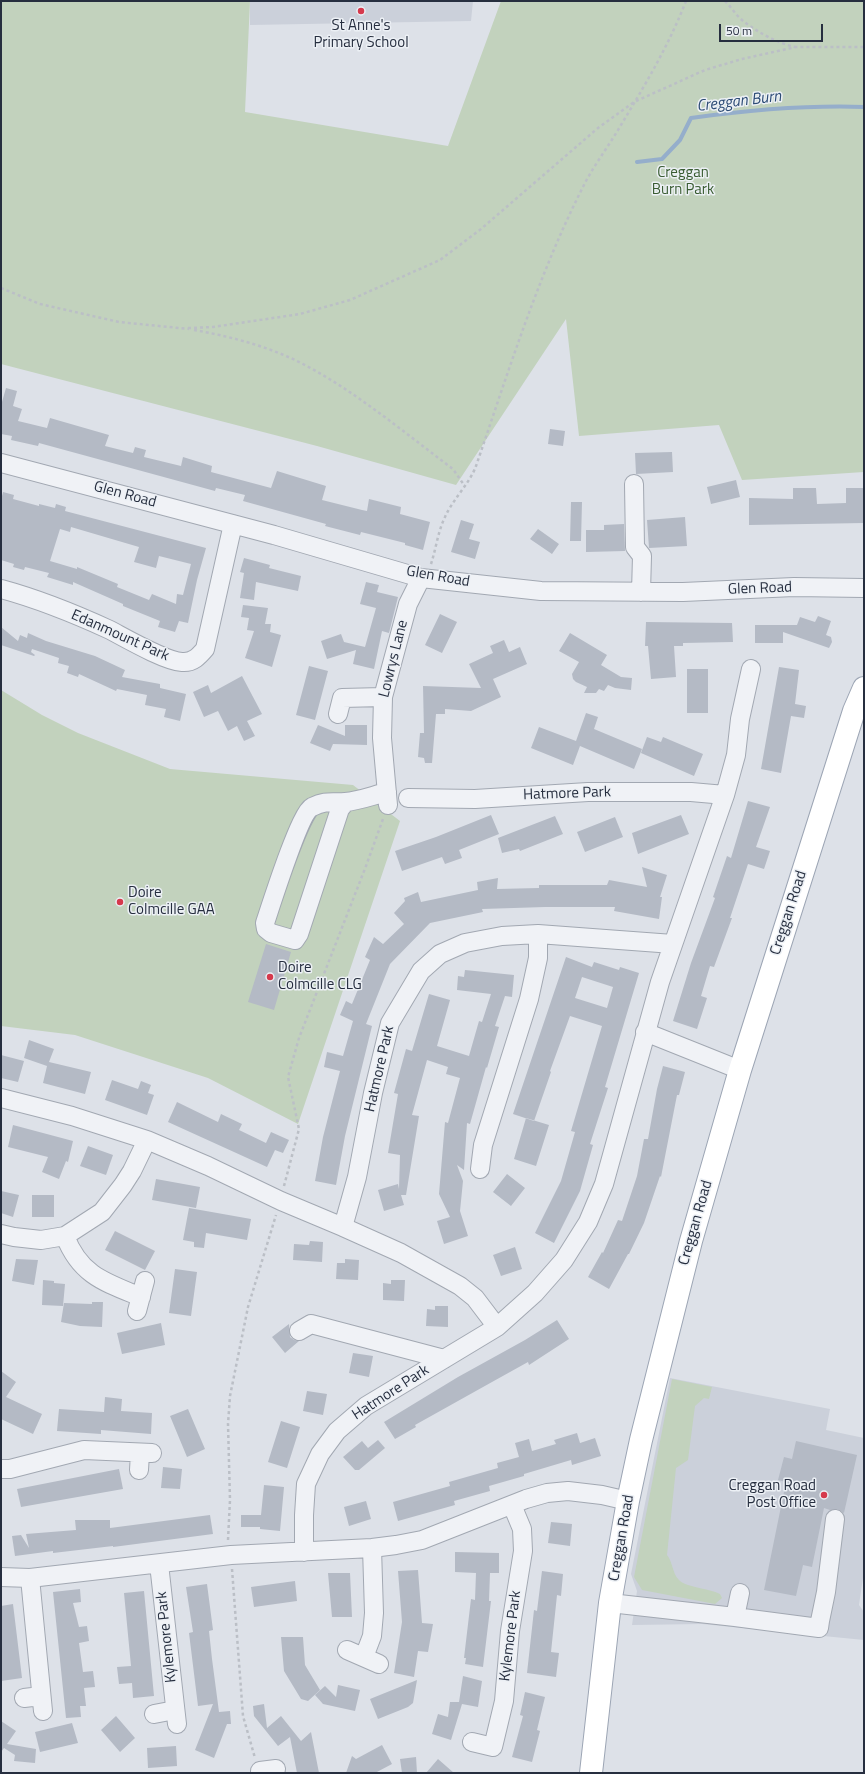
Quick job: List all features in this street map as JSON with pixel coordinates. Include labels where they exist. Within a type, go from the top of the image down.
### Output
[{"type":"main road","name":"Creggan Road","points":[[591,1773],[610,1602],[640,1440],[691,1241],[740,1070],[786,921],[854,712],[864,688]]},
{"type":"street","name":"Glen Road","points":[[1,463],[233,524],[424,578],[541,591],[683,592],[808,587],[864,588]]},
{"type":"street","points":[[634,484],[635,547],[642,556],[641,592]]},
{"type":"street","name":"Edanmount Park","points":[[1,589],[26,595],[96,624],[170,659],[184,662],[196,659],[206,649],[233,524]]},
{"type":"street","name":"Lowrys Lane","points":[[387,798],[382,738],[383,697],[408,604],[424,578]]},
{"type":"street","name":"Hatmore Park","points":[[304,1552],[306,1484],[320,1454],[337,1431],[366,1406],[497,1327],[535,1293],[564,1260],[588,1222],[604,1184],[645,1032],[672,944],[725,796],[736,755],[740,719],[751,669]]},
{"type":"street","points":[[342,700],[383,697]]},
{"type":"street","name":"Hatmore Park","points":[[408,798],[474,798],[588,792],[691,792],[725,796]]},
{"type":"street","points":[[346,802],[340,809],[299,934],[295,940],[271,933],[266,929],[265,923],[295,838],[306,812],[310,808],[328,801],[346,802],[369,796],[387,798]]},
{"type":"street","points":[[480,1169],[484,1145],[529,999],[538,958],[538,934]]},
{"type":"street","name":"Hatmore Park","points":[[343,1227],[358,1177],[374,1093],[390,1023],[421,971],[440,954],[464,943],[502,936],[538,934],[672,944]]},
{"type":"street","points":[[645,1032],[740,1070]]},
{"type":"street","points":[[1,1098],[72,1116],[148,1140],[208,1166],[281,1202],[343,1227],[401,1253],[460,1286],[475,1298],[497,1327]]},
{"type":"street","points":[[1,1234],[41,1240],[65,1236],[102,1212],[123,1186],[148,1140]]},
{"type":"street","points":[[65,1236],[71,1251],[80,1265],[98,1278],[141,1297]]},
{"type":"street","points":[[299,1331],[311,1324],[444,1359]]},
{"type":"street","points":[[1,1469],[10,1469],[84,1450],[143,1458]]},
{"type":"street","points":[[1,1577],[30,1578],[231,1555],[372,1548],[422,1540],[547,1493],[568,1491],[602,1495],[628,1501]]},
{"type":"street","name":"Kylemore Park","points":[[472,1742],[492,1747],[504,1701],[510,1631],[523,1550],[522,1529],[512,1505]]},
{"type":"street","points":[[610,1602],[819,1628],[826,1592],[835,1519]]},
{"type":"street","points":[[363,1657],[372,1636],[374,1613],[372,1548]]},
{"type":"street","name":"Kylemore Park","points":[[154,1714],[176,1717],[159,1564]]},
{"type":"street","points":[[30,1578],[36,1702]]},
{"type":"street","points":[[735,1617],[740,1593]]},
{"type":"path","points":[[424,578],[445,517],[475,468],[514,352],[563,231],[586,181],[666,48],[686,1]]},
{"type":"path","points":[[725,1],[741,20],[766,36],[787,45],[796,47]]},
{"type":"path","points":[[1,288],[40,304],[118,322],[188,328],[213,327],[300,314],[350,300],[440,260],[481,229],[598,128],[634,102],[705,70],[742,59],[796,47],[864,47]]},
{"type":"path","points":[[188,328],[239,339],[294,360],[332,380],[452,469],[464,485]]},
{"type":"path","points":[[266,1771],[243,1716],[231,1555],[228,1540],[230,1485],[228,1424],[230,1396],[248,1307],[281,1202],[299,1130],[288,1077],[299,1038],[366,866],[387,798]]},
{"type":"shaded area","name":"St Anne's Primary School","points":[[250,1],[473,1],[471,21],[250,25]]},
{"type":"shaded area","points":[[670,1378],[830,1409],[826,1430],[864,1438],[864,1571],[859,1605],[864,1612],[864,1640],[702,1624],[632,1625],[637,1591],[631,1574]]},
{"type":"green space","name":"Creggan Burn Park","points":[[1,1],[250,1],[245,112],[448,146],[501,1],[864,1],[864,472],[742,480],[719,425],[579,436],[566,319],[456,485],[317,446],[1,364]]},
{"type":"green space","points":[[1,690],[42,715],[78,733],[170,769],[353,785],[400,821],[298,1124],[208,1078],[75,1035],[1,1026]]},
{"type":"green space","points":[[672,1379],[712,1387],[709,1399],[704,1398],[695,1406],[688,1460],[676,1468],[667,1555],[675,1574],[683,1583],[720,1594],[722,1598],[715,1604],[642,1590],[634,1577]]},
{"type":"building","points":[[6,388],[17,391],[13,406],[22,409],[18,421],[47,428],[50,418],[109,435],[105,446],[133,453],[135,447],[146,450],[144,457],[181,466],[183,457],[212,466],[211,472],[271,488],[277,471],[326,486],[322,500],[362,510],[367,511],[369,499],[401,507],[400,514],[430,522],[423,550],[405,545],[405,543],[361,532],[360,535],[325,526],[326,524],[243,501],[245,495],[216,488],[215,491],[39,443],[38,446],[11,440],[12,436],[1,434],[1,402]]},
{"type":"building","points":[[550,429],[565,431],[563,446],[548,444]]},
{"type":"building","points":[[672,452],[673,472],[636,474],[635,453]]},
{"type":"building","points":[[736,480],[740,497],[711,504],[707,487]]},
{"type":"building","points":[[793,488],[816,488],[817,504],[846,503],[846,488],[863,488],[864,523],[749,525],[749,498],[793,499]]},
{"type":"building","points":[[3,492],[14,495],[13,499],[39,506],[39,504],[55,508],[56,504],[66,507],[65,511],[206,548],[197,580],[188,623],[179,621],[175,632],[158,627],[160,621],[123,606],[123,604],[73,582],[73,585],[47,577],[49,573],[25,567],[24,570],[13,567],[14,564],[1,560],[1,500]],"holes":[[[71,527],[139,547],[134,562],[156,568],[159,556],[191,564],[183,595],[177,594],[176,604],[152,594],[149,600],[117,587],[118,584],[77,567],[77,569],[50,561],[60,529],[70,532]]]},
{"type":"building","points":[[571,502],[582,502],[581,541],[570,541]]},
{"type":"building","points":[[685,517],[687,546],[649,548],[647,520]]},
{"type":"building","points":[[461,520],[474,524],[469,539],[480,542],[475,559],[451,552]]},
{"type":"building","points":[[624,524],[625,551],[586,552],[586,530],[604,530],[604,525]]},
{"type":"building","points":[[538,529],[559,544],[552,554],[530,539]]},
{"type":"building","points":[[244,558],[270,565],[269,568],[301,576],[298,591],[256,582],[254,600],[240,598],[244,573],[240,572]]},
{"type":"building","points":[[366,582],[379,585],[377,592],[398,597],[389,633],[382,631],[374,669],[353,664],[356,650],[327,659],[321,641],[341,634],[344,642],[365,647],[376,608],[360,604]]},
{"type":"building","points":[[243,605],[268,608],[265,624],[271,624],[270,632],[281,635],[272,667],[245,658],[254,631],[247,630],[249,618],[241,617]]},
{"type":"building","points":[[440,614],[457,622],[442,653],[425,645]]},
{"type":"building","points":[[818,616],[831,621],[826,635],[831,637],[832,642],[829,648],[783,632],[783,643],[755,643],[755,625],[797,625],[800,617],[815,622]]},
{"type":"building","points":[[646,622],[732,623],[733,642],[683,643],[683,646],[674,646],[676,677],[651,679],[648,646],[645,646]]},
{"type":"building","points":[[1,627],[18,641],[20,635],[27,638],[28,633],[46,641],[95,656],[125,670],[122,677],[160,684],[160,688],[186,694],[180,721],[164,717],[166,709],[145,705],[147,695],[117,689],[116,691],[79,674],[78,677],[67,673],[69,666],[58,663],[59,658],[32,649],[31,652],[35,655],[34,656],[1,645]]},
{"type":"building","points":[[570,633],[607,655],[601,665],[621,677],[632,678],[631,690],[615,688],[608,685],[604,691],[599,689],[596,693],[584,693],[587,687],[576,682],[573,679],[572,674],[579,662],[559,651]]},
{"type":"building","points":[[504,640],[509,652],[520,647],[527,664],[493,679],[501,697],[471,711],[445,709],[445,714],[436,714],[432,763],[425,763],[424,758],[418,757],[420,733],[424,733],[423,686],[481,688],[469,664],[493,653],[490,646]]},
{"type":"building","points":[[309,666],[328,671],[315,720],[296,715]]},
{"type":"building","points":[[779,667],[799,670],[795,704],[806,706],[804,718],[791,716],[781,773],[761,769]]},
{"type":"building","points":[[687,669],[708,669],[708,713],[687,713]]},
{"type":"building","points":[[242,676],[262,714],[247,721],[255,736],[244,741],[237,726],[228,731],[218,711],[204,717],[193,692],[208,685],[211,693]]},
{"type":"building","points":[[586,713],[598,717],[594,729],[642,749],[634,769],[580,746],[573,765],[531,748],[539,727],[576,741]]},
{"type":"building","points":[[318,725],[345,736],[345,725],[367,725],[367,745],[333,744],[330,751],[310,743]]},
{"type":"building","points":[[647,737],[661,742],[663,737],[703,754],[694,776],[641,753]]},
{"type":"building","points":[[748,801],[770,807],[756,847],[770,851],[764,869],[748,864],[730,918],[732,918],[714,967],[710,966],[701,996],[707,998],[697,1029],[673,1021],[691,963],[715,898],[713,897],[727,856],[731,858]]},
{"type":"building","points":[[491,815],[499,834],[459,850],[462,858],[445,864],[442,857],[402,871],[395,851],[436,837]]},
{"type":"building","points":[[681,815],[689,834],[638,854],[632,833]]},
{"type":"building","points":[[555,816],[563,834],[520,851],[519,849],[502,853],[498,838]]},
{"type":"building","points":[[615,817],[623,837],[585,852],[577,832]]},
{"type":"building","points":[[642,867],[667,875],[660,897],[662,897],[659,919],[614,911],[615,907],[545,907],[482,909],[483,912],[430,923],[390,964],[366,1024],[372,1026],[345,1136],[336,1185],[315,1181],[323,1137],[340,1071],[324,1067],[327,1052],[343,1056],[353,1021],[340,1015],[346,1001],[352,1004],[370,960],[365,957],[374,937],[383,944],[404,924],[394,913],[405,901],[404,898],[418,892],[421,902],[478,890],[477,882],[498,878],[497,889],[539,888],[539,885],[607,885],[609,880],[647,887]]},
{"type":"building","name":"Doire Colmcille CLG","points":[[266,944],[291,952],[274,1010],[248,1002]]},
{"type":"building","points":[[566,957],[592,967],[594,962],[619,970],[620,967],[639,973],[605,1087],[608,1088],[590,1144],[593,1145],[580,1191],[554,1243],[535,1233],[561,1181],[575,1132],[571,1131],[602,1026],[570,1016],[534,1121],[513,1114]],"holes":[[[582,977],[613,987],[607,1008],[575,998]]]},
{"type":"building","points":[[465,970],[514,975],[512,997],[505,996],[495,1026],[499,1027],[487,1068],[486,1067],[470,1124],[467,1123],[464,1170],[457,1165],[463,1181],[460,1211],[468,1236],[444,1244],[437,1221],[450,1217],[439,1194],[445,1122],[448,1123],[460,1078],[446,1074],[448,1067],[427,1060],[412,1115],[419,1116],[406,1195],[401,1195],[404,1205],[384,1211],[378,1190],[398,1184],[399,1189],[400,1155],[388,1153],[398,1094],[394,1093],[406,1049],[412,1051],[429,994],[450,1000],[437,1046],[469,1056],[479,1021],[482,1022],[491,994],[457,990],[458,976],[464,977]]},
{"type":"building","points":[[29,1040],[54,1049],[49,1062],[91,1072],[85,1094],[43,1083],[47,1066],[24,1058]]},
{"type":"building","points":[[1,1055],[24,1061],[18,1082],[1,1078]]},
{"type":"building","points":[[663,1066],[685,1072],[679,1095],[677,1095],[661,1177],[660,1176],[644,1223],[629,1254],[609,1289],[588,1277],[602,1252],[603,1253],[618,1220],[622,1221],[637,1176],[644,1139],[648,1139],[657,1089]]},
{"type":"building","points":[[112,1080],[138,1089],[141,1081],[151,1085],[148,1093],[154,1095],[147,1115],[105,1100]]},
{"type":"building","points":[[177,1102],[218,1122],[221,1114],[242,1124],[239,1130],[266,1143],[271,1132],[289,1140],[283,1153],[275,1150],[267,1167],[168,1122]]},
{"type":"building","points":[[526,1118],[549,1125],[536,1166],[514,1159]]},
{"type":"building","points":[[13,1125],[73,1141],[68,1162],[66,1161],[59,1179],[42,1172],[48,1157],[8,1147]]},
{"type":"building","points":[[88,1146],[113,1155],[106,1175],[80,1166]]},
{"type":"building","points":[[507,1174],[525,1188],[511,1206],[493,1192]]},
{"type":"building","points":[[156,1179],[200,1187],[196,1208],[152,1200]]},
{"type":"building","points":[[1,1191],[19,1195],[13,1217],[1,1213]]},
{"type":"building","points":[[32,1195],[54,1195],[54,1217],[32,1217]]},
{"type":"building","points":[[189,1208],[251,1219],[247,1240],[206,1233],[204,1248],[194,1247],[194,1242],[183,1240]]},
{"type":"building","points":[[115,1231],[155,1251],[145,1270],[105,1250]]},
{"type":"building","points":[[310,1241],[323,1242],[322,1262],[293,1260],[294,1244],[309,1245]]},
{"type":"building","points":[[515,1247],[522,1269],[501,1276],[493,1255]]},
{"type":"building","points":[[16,1259],[38,1260],[34,1285],[12,1281]]},
{"type":"building","points":[[345,1259],[359,1260],[358,1280],[336,1279],[337,1263],[345,1263]]},
{"type":"building","points":[[175,1269],[197,1272],[191,1316],[169,1313]]},
{"type":"building","points":[[43,1280],[65,1284],[63,1306],[42,1305]]},
{"type":"building","points":[[391,1280],[405,1280],[404,1301],[383,1300],[383,1283],[391,1284]]},
{"type":"building","points":[[92,1302],[103,1302],[102,1327],[80,1326],[61,1322],[64,1303],[92,1304]]},
{"type":"building","points":[[435,1306],[448,1306],[448,1327],[426,1326],[427,1309],[435,1310]]},
{"type":"building","points":[[557,1320],[569,1339],[529,1365],[528,1362],[415,1425],[416,1427],[395,1439],[384,1422]]},
{"type":"building","points":[[161,1323],[165,1345],[122,1354],[117,1333]]},
{"type":"building","points":[[289,1324],[290,1337],[299,1341],[285,1353],[272,1337]]},
{"type":"building","points":[[353,1353],[373,1356],[369,1377],[349,1373]]},
{"type":"building","points":[[1,1371],[16,1382],[6,1397],[42,1414],[33,1434],[1,1419]]},
{"type":"building","points":[[307,1391],[327,1394],[323,1415],[303,1411]]},
{"type":"building","points":[[105,1397],[122,1399],[121,1411],[152,1413],[151,1434],[101,1430],[101,1434],[57,1431],[59,1409],[104,1412]]},
{"type":"building","points":[[188,1409],[205,1449],[187,1457],[170,1416]]},
{"type":"building","points":[[281,1421],[300,1427],[287,1468],[268,1462]]},
{"type":"building","points":[[577,1433],[580,1443],[595,1438],[601,1456],[572,1465],[571,1460],[524,1474],[524,1476],[489,1486],[490,1491],[454,1501],[455,1505],[398,1521],[393,1502],[450,1486],[449,1482],[498,1468],[497,1463],[519,1457],[515,1443],[529,1439],[532,1451],[556,1444],[554,1440]]},
{"type":"building","points":[[378,1440],[385,1448],[359,1470],[355,1470],[343,1457],[362,1441],[368,1448]]},
{"type":"building","points":[[796,1441],[857,1455],[844,1513],[837,1509],[830,1510],[824,1508],[812,1567],[803,1565],[796,1596],[764,1590],[786,1482],[778,1480],[784,1457],[792,1459]]},
{"type":"building","points":[[163,1467],[182,1469],[180,1489],[161,1488]]},
{"type":"building","points":[[119,1469],[123,1489],[21,1507],[17,1489]]},
{"type":"building","points":[[264,1485],[284,1487],[280,1531],[260,1529],[260,1527],[241,1527],[241,1515],[261,1515]]},
{"type":"building","points":[[366,1501],[371,1519],[349,1526],[344,1507]]},
{"type":"building","points":[[210,1515],[213,1534],[113,1547],[53,1553],[53,1551],[15,1556],[12,1536],[21,1535],[29,1548],[26,1534],[76,1530],[75,1520],[110,1520],[110,1528]]},
{"type":"building","points":[[551,1522],[572,1524],[570,1546],[548,1543]]},
{"type":"building","points":[[455,1552],[499,1553],[499,1573],[490,1573],[489,1601],[491,1601],[483,1667],[465,1664],[466,1658],[464,1658],[471,1599],[475,1600],[476,1573],[455,1572]]},
{"type":"building","points":[[418,1570],[422,1623],[433,1624],[428,1652],[418,1651],[414,1677],[394,1673],[402,1622],[398,1571]]},
{"type":"building","points":[[542,1571],[563,1574],[561,1596],[557,1595],[551,1652],[559,1653],[556,1677],[527,1673],[534,1610],[537,1611]]},
{"type":"building","points":[[328,1573],[350,1573],[352,1617],[332,1617]]},
{"type":"building","points":[[295,1581],[297,1601],[254,1607],[251,1587]]},
{"type":"building","points":[[207,1584],[213,1630],[209,1631],[219,1712],[230,1711],[231,1724],[227,1724],[214,1758],[195,1750],[213,1704],[198,1706],[189,1633],[193,1632],[186,1587]]},
{"type":"building","points":[[80,1589],[81,1602],[73,1603],[79,1627],[87,1626],[89,1641],[79,1643],[83,1672],[93,1671],[95,1687],[84,1688],[86,1706],[80,1706],[81,1717],[66,1718],[53,1592]]},
{"type":"building","points":[[144,1591],[154,1696],[133,1698],[132,1683],[119,1684],[117,1667],[131,1666],[124,1593]]},
{"type":"building","points":[[13,1604],[22,1678],[1,1681],[1,1606]]},
{"type":"building","points":[[281,1637],[303,1637],[305,1665],[320,1690],[308,1701],[301,1699],[284,1671]]},
{"type":"building","points":[[463,1676],[482,1681],[478,1707],[462,1704],[451,1740],[432,1734],[438,1714],[448,1717],[450,1702],[459,1702]]},
{"type":"building","points":[[417,1680],[413,1703],[408,1707],[378,1719],[370,1699]]},
{"type":"building","points":[[338,1685],[360,1690],[355,1711],[323,1704],[315,1695],[325,1686],[336,1697]]},
{"type":"building","points":[[525,1692],[545,1697],[537,1730],[540,1731],[532,1762],[512,1757],[523,1716],[520,1715]]},
{"type":"building","points":[[264,1704],[267,1728],[281,1716],[301,1741],[311,1732],[319,1773],[297,1773],[290,1737],[278,1746],[254,1716],[253,1706]]},
{"type":"building","points":[[116,1716],[135,1738],[120,1752],[101,1730]]},
{"type":"building","points":[[1,1721],[16,1731],[7,1744],[36,1749],[35,1763],[14,1761],[15,1755],[4,1748],[1,1752]]},
{"type":"building","points":[[72,1723],[78,1743],[40,1752],[35,1732]]},
{"type":"building","points":[[382,1745],[392,1764],[375,1773],[346,1773],[352,1756],[356,1759]]},
{"type":"building","points":[[176,1746],[177,1766],[148,1768],[147,1748]]},
{"type":"building","points":[[416,1757],[417,1773],[402,1773],[400,1759]]},
{"type":"building","points":[[438,1759],[454,1773],[426,1773]]},
{"type":"waterway","name":"Creggan Burn","points":[[637,162],[662,159],[680,140],[691,118],[778,109],[864,107]]},
{"type":"place","name":"St Anne's Primary School","points":[[361,11]]},
{"type":"place","name":"Doire Colmcille GAA","points":[[120,902]]},
{"type":"place","name":"Doire Colmcille CLG","points":[[270,977]]},
{"type":"place","name":"Creggan Road Post Office","points":[[824,1495]]}]
